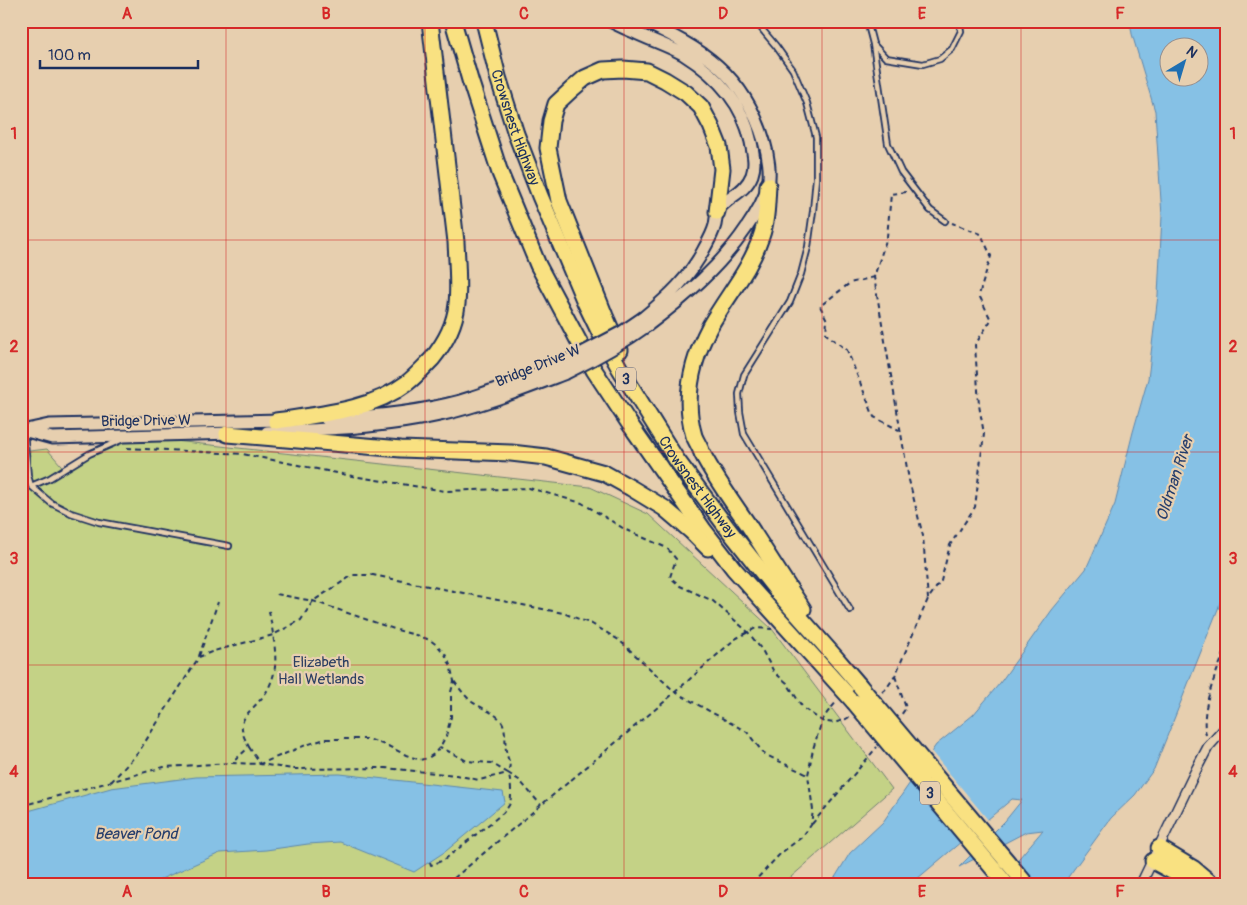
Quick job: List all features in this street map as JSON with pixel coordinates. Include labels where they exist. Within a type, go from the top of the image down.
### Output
[{"type":"highway","points":[[276,421],[338,412],[388,395],[407,383],[423,369],[440,348],[451,328],[457,304],[456,242],[430,21]]},
{"type":"highway","name":"Crowsnest Highway","points":[[453,21],[503,181],[538,265],[594,370],[703,529],[734,569],[854,708]]},
{"type":"highway","name":"Crowsnest Highway","points":[[484,21],[498,77],[516,134],[585,302],[620,369],[676,459],[781,596],[859,685],[1026,884]]},
{"type":"highway","points":[[696,487],[622,355],[559,201],[548,148],[551,121],[556,104],[585,78],[603,70],[646,71],[686,92],[701,107],[719,146],[722,169],[717,212]]},
{"type":"highway","points":[[768,185],[767,209],[762,236],[739,282],[711,324],[694,363],[690,387],[690,412],[695,437],[719,482],[836,658]]},
{"type":"highway","points":[[227,434],[401,449],[546,457],[604,473],[664,508],[690,531],[854,708]]},
{"type":"highway","name":"3","points":[[854,708],[1006,884]]},
{"type":"highway","points":[[1156,855],[1192,884]]},
{"type":"highway","points":[[1156,855],[1194,869],[1212,884]]},
{"type":"street","points":[[610,21],[682,54],[721,84],[736,104],[748,130],[755,160],[752,175],[745,187],[727,200],[717,212]]},
{"type":"street","name":"Bridge Drive W","points":[[642,21],[709,58],[728,74],[739,88],[752,109],[767,151],[768,185],[754,217],[741,237],[722,260],[683,298],[646,321]]},
{"type":"street","name":"Bridge Drive W","points":[[22,430],[49,425],[276,421],[360,417],[397,413],[458,402],[605,353],[630,338],[692,270],[704,250],[714,227],[717,212]]},
{"type":"street","name":"Bridge Drive W","points":[[22,430],[52,438],[227,434],[338,429],[406,422],[440,415],[504,397],[563,368]]},
{"type":"street","points":[[1141,884],[1208,747],[1226,726]]},
{"type":"lane","points":[[755,21],[793,70],[807,103],[816,137],[816,178],[808,247],[801,274],[790,302],[744,375],[739,394],[740,412],[744,434],[850,610]]},
{"type":"lane","points":[[867,21],[873,44],[888,144],[901,172],[914,190],[930,210],[945,221]]},
{"type":"lane","points":[[873,44],[886,58],[923,64],[940,59],[952,49],[961,31],[959,21]]},
{"type":"lane","points":[[22,430],[28,476],[32,486],[51,503],[71,513],[99,522],[229,546]]},
{"type":"lane","points":[[32,486],[50,478],[89,454],[130,436]]},
{"type":"path","points":[[914,190],[891,194],[887,237],[874,277],[908,480],[923,536],[928,599]]},
{"type":"path","points":[[878,695],[886,689],[895,676],[928,599],[940,580],[950,545],[975,507],[984,434],[979,405],[975,345],[991,320],[979,295],[991,256],[981,234],[945,221]]},
{"type":"path","points":[[874,277],[850,283],[820,306],[826,320],[826,334],[847,350],[874,418],[899,430]]},
{"type":"path","points":[[105,446],[243,454],[352,476],[445,491],[529,488],[582,504],[626,530],[667,548],[676,559],[670,577],[680,586],[713,600],[748,632],[762,650],[774,672],[787,683],[802,708],[822,722],[834,723],[846,719],[854,708]]},
{"type":"path","points":[[199,657],[273,635],[301,620],[313,601],[333,587],[353,575],[373,575],[563,613],[592,624],[619,640],[675,692],[747,732],[764,754],[808,775]]},
{"type":"path","points":[[276,594],[313,601],[430,640],[445,654],[454,681],[462,692],[471,701],[499,718],[502,722],[507,754],[511,766],[508,774],[510,780],[510,803],[508,808],[444,860],[431,865],[430,862]]},
{"type":"path","points":[[111,782],[138,753],[199,657],[218,602]]},
{"type":"path","points":[[260,764],[249,748],[242,729],[242,723],[267,691],[274,675],[276,666],[269,610]]},
{"type":"path","points":[[448,884],[735,639],[756,628],[772,629]]},
{"type":"path","points":[[1208,747],[1204,727],[1207,706],[1212,682],[1226,649]]},
{"type":"path","points":[[895,676],[906,708],[901,715]]},
{"type":"path","points":[[260,764],[325,739],[368,739],[388,746],[406,756],[420,760],[428,758],[440,747],[446,736],[451,717],[451,692],[454,681]]},
{"type":"path","points":[[811,825],[813,810],[808,775],[813,749],[822,722],[838,700]]},
{"type":"path","points":[[752,884],[781,853],[802,837],[880,743]]},
{"type":"path","points":[[440,747],[467,761],[491,763],[519,780],[541,805]]},
{"type":"path","points":[[232,763],[249,748]]},
{"type":"path","points":[[21,806],[164,767],[232,763],[260,764],[292,769],[385,768],[479,780],[508,774]]},
{"type":"green space","name":"Elizabeth Hall Wetlands","points":[[130,436],[590,487],[648,514],[772,629],[892,789],[783,884],[21,884],[21,452],[47,449],[67,472],[78,461]]},
{"type":"water","name":"Oldman River","points":[[1130,21],[1226,21],[1226,584],[1218,609],[1154,769],[1135,795],[1111,818],[1063,884],[997,884],[1043,830],[1026,832],[959,867],[1005,821],[1022,800],[1012,799],[911,884],[831,884],[850,853],[883,822],[936,745],[973,715],[1000,683],[1052,610],[1086,569],[1115,504],[1148,379],[1158,295],[1162,216],[1155,111],[1132,34]]},
{"type":"water","name":"Beaver Pond","points":[[340,774],[503,792],[505,802],[446,851],[414,872],[340,842],[220,853],[161,879],[154,884],[21,884],[21,813],[111,788],[196,777]]},
{"type":"pier","points":[[930,750],[989,821],[962,844],[909,780]]}]
